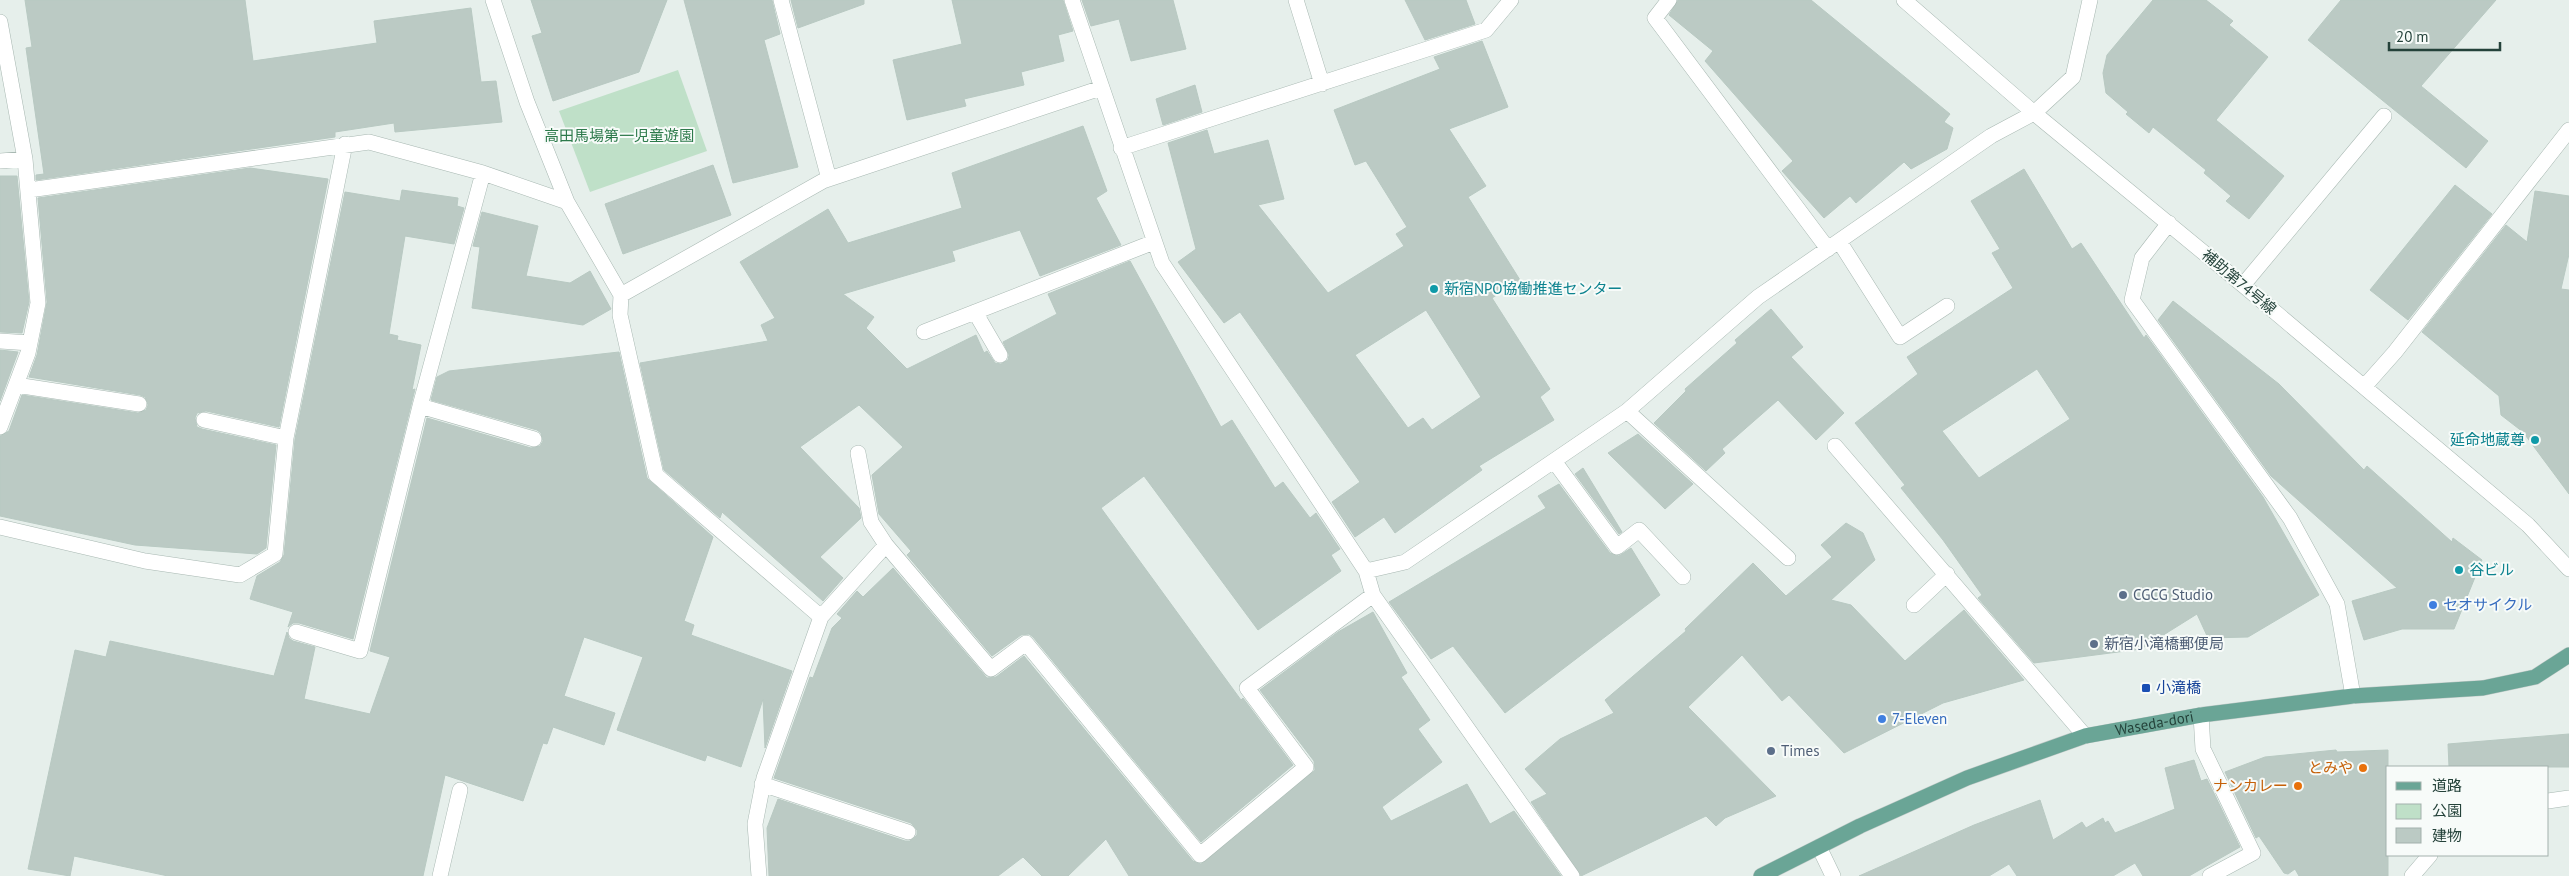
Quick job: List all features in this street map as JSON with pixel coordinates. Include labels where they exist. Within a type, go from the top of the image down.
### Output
[{"type":"main road","name":"Waseda-dori","points":[[1761,876],[1968,778],[2085,736],[2201,715],[2353,696],[2483,688],[2535,677],[2569,655]]},
{"type":"street","points":[[492,0],[527,102],[567,202],[622,295],[620,315],[656,475],[821,617]]},
{"type":"street","points":[[781,0],[829,179]]},
{"type":"street","points":[[1072,0],[1121,148],[1162,263],[1366,571],[1373,596],[1572,876]]},
{"type":"street","points":[[1296,0],[1322,84]]},
{"type":"street","points":[[1121,148],[1486,30],[1511,0]]},
{"type":"street","points":[[1669,0],[1655,18],[1833,245],[1900,336],[1948,306]]},
{"type":"street","name":"補助第74号線","points":[[1904,0],[2034,113],[2169,223],[2528,525],[2569,568]]},
{"type":"street","points":[[1366,571],[1405,562],[1627,411],[1758,297],[1991,136],[2034,113],[2073,77],[2090,0]]},
{"type":"street","points":[[0,22],[25,159],[38,303],[30,343],[0,427]]},
{"type":"street","points":[[622,295],[829,179],[1101,88]]},
{"type":"street","points":[[2243,285],[2384,116]]},
{"type":"street","points":[[2364,387],[2395,352],[2569,130]]},
{"type":"street","points":[[28,190],[369,142],[484,173],[567,202]]},
{"type":"street","points":[[0,526],[145,561],[240,574],[275,554],[286,438],[345,144]]},
{"type":"street","points":[[0,161],[25,159]]},
{"type":"street","points":[[296,632],[360,651],[420,406],[484,173]]},
{"type":"street","points":[[2169,223],[2142,258],[2132,300],[2290,518],[2337,604],[2353,696]]},
{"type":"street","points":[[924,332],[1154,242]]},
{"type":"street","points":[[975,312],[1000,356]]},
{"type":"street","points":[[0,341],[30,343]]},
{"type":"street","points":[[16,385],[139,404]]},
{"type":"street","points":[[420,406],[534,439]]},
{"type":"street","points":[[1627,411],[1788,558]]},
{"type":"street","points":[[204,420],[286,438]]},
{"type":"street","points":[[1835,446],[2085,736]]},
{"type":"street","points":[[858,453],[870,522],[886,544],[991,669],[1026,643],[1200,855],[1306,767],[1247,688],[1373,596]]},
{"type":"street","points":[[1554,460],[1616,546],[1640,530],[1683,577]]},
{"type":"street","points":[[759,876],[755,824],[762,784],[821,617],[886,544]]},
{"type":"street","points":[[1914,605],[1947,574]]},
{"type":"street","points":[[2201,715],[2203,749],[2253,853],[2210,876]]},
{"type":"street","points":[[762,784],[908,832]]},
{"type":"street","points":[[440,876],[460,790]]},
{"type":"street","points":[[2549,801],[2569,798]]},
{"type":"street","points":[[1819,847],[1833,876]]},
{"type":"street","points":[[2412,876],[2429,856]]},
{"type":"green space","name":"高田馬場第一児童遊園","points":[[678,70],[707,151],[590,192],[559,111]]},
{"type":"building","points":[[25,0],[245,0],[253,61],[377,43],[374,21],[471,8],[481,82],[496,81],[502,122],[395,132],[394,123],[335,132],[335,137],[36,180],[36,175],[44,174],[26,48],[32,47]]},
{"type":"building","points":[[531,0],[667,0],[639,72],[553,101],[532,36],[542,33]]},
{"type":"building","points":[[684,0],[772,0],[780,34],[764,40],[798,167],[733,183]]},
{"type":"building","points":[[791,0],[864,0],[864,4],[798,28]]},
{"type":"building","points":[[952,0],[1063,0],[1073,31],[1058,35],[1064,61],[1021,72],[1024,85],[964,99],[966,106],[907,120],[893,60],[962,44]]},
{"type":"building","points":[[1082,0],[1173,0],[1186,49],[1131,61],[1119,19],[1091,26]]},
{"type":"building","points":[[1405,0],[1466,0],[1475,24],[1425,40]]},
{"type":"building","points":[[1678,0],[1811,0],[1950,114],[1944,122],[1953,128],[1947,149],[1911,169],[1904,162],[1856,203],[1850,196],[1824,218],[1782,171],[1793,161],[1705,61],[1713,51],[1669,15]]},
{"type":"building","points":[[2153,0],[2206,0],[2233,21],[2229,25],[2268,57],[2216,120],[2284,176],[2249,219],[2226,201],[2231,196],[2204,173],[2206,170],[2153,127],[2149,133],[2126,114],[2128,112],[2106,93],[2103,73],[2107,55]]},
{"type":"building","points":[[2341,0],[2496,0],[2421,86],[2488,141],[2466,168],[2308,40]]},
{"type":"building","points":[[1482,41],[1508,107],[1449,129],[1486,186],[1468,197],[1520,280],[1492,298],[1550,389],[1540,397],[1554,420],[1479,466],[1482,470],[1395,533],[1384,517],[1355,537],[1332,502],[1360,482],[1240,312],[1224,323],[1178,262],[1196,249],[1168,143],[1207,130],[1214,154],[1268,140],[1284,199],[1258,205],[1328,293],[1404,246],[1396,234],[1407,227],[1366,161],[1355,165],[1334,110],[1440,69],[1434,57]],"holes":[[[1426,310],[1481,397],[1432,430],[1423,418],[1408,428],[1355,355]]]},
{"type":"building","points":[[1195,85],[1202,112],[1163,125],[1156,99]]},
{"type":"building","points":[[1083,126],[1107,191],[1096,198],[1121,245],[1040,276],[1020,230],[952,251],[955,261],[843,294],[874,317],[866,328],[907,369],[976,335],[984,353],[987,351],[995,363],[1001,364],[1008,360],[1009,355],[1003,342],[1057,314],[1048,294],[1130,261],[1221,427],[1232,420],[1275,488],[1283,482],[1310,518],[1316,513],[1340,549],[1331,555],[1341,571],[1258,630],[1144,476],[1101,508],[1241,700],[1243,698],[1293,765],[1201,842],[1033,637],[1029,634],[1021,635],[992,656],[907,555],[911,551],[879,514],[872,475],[903,447],[859,405],[800,447],[859,508],[861,518],[820,557],[843,578],[823,601],[722,512],[720,518],[664,470],[640,363],[768,341],[761,325],[775,318],[740,262],[828,209],[848,243],[962,208],[952,173]]},
{"type":"building","points":[[713,165],[731,215],[623,254],[605,204]]},
{"type":"building","points":[[250,168],[328,179],[279,427],[206,411],[197,413],[195,418],[197,427],[202,429],[276,445],[266,548],[257,554],[135,545],[0,516],[0,436],[9,431],[22,395],[138,413],[146,410],[148,405],[145,397],[140,395],[29,377],[37,355],[47,302],[38,198]]},
{"type":"building","points":[[2024,169],[2072,249],[2081,243],[2144,338],[2146,335],[2263,497],[2319,595],[2248,637],[2208,638],[2197,614],[2141,649],[2034,663],[1978,598],[1982,595],[1943,540],[1901,488],[1905,485],[1855,423],[1918,374],[1907,357],[2013,288],[1992,253],[2000,249],[1971,201]],"holes":[[[2037,369],[2070,419],[1979,478],[1942,431]]]},
{"type":"building","points":[[0,176],[17,176],[29,302],[22,333],[0,332]]},
{"type":"building","points":[[2455,185],[2492,214],[2408,320],[2370,290]]},
{"type":"building","points":[[402,190],[458,198],[457,206],[464,208],[454,244],[405,236],[389,334],[398,336],[397,340],[421,345],[412,390],[415,389],[353,639],[299,623],[293,623],[288,627],[293,612],[250,599],[257,576],[280,562],[284,555],[295,439],[345,192],[400,201]]},
{"type":"building","points":[[2535,191],[2569,196],[2569,254],[2561,289],[2569,290],[2569,494],[2523,432],[2501,415],[2499,396],[2422,332],[2506,225],[2527,242]]},
{"type":"building","points":[[482,212],[538,226],[526,276],[570,283],[590,271],[611,309],[583,325],[472,308],[480,247],[473,246]]},
{"type":"building","points":[[2173,301],[2279,384],[2364,470],[2367,466],[2452,542],[2453,538],[2482,560],[2454,629],[2402,629],[2364,640],[2352,601],[2397,588],[2271,476],[2158,320]]},
{"type":"building","points":[[1771,309],[1803,347],[1791,357],[1844,413],[1816,440],[1778,400],[1722,449],[1725,453],[1706,471],[1654,423],[1686,391],[1685,389],[1737,343],[1735,340]]},
{"type":"building","points":[[0,350],[18,352],[0,401]]},
{"type":"building","points":[[619,352],[647,478],[713,537],[684,621],[694,625],[691,635],[792,671],[765,748],[763,699],[741,767],[707,755],[705,761],[617,730],[643,657],[584,637],[564,696],[615,713],[604,745],[553,727],[547,744],[543,743],[523,801],[445,775],[423,876],[168,876],[74,856],[70,876],[28,869],[75,650],[106,657],[110,641],[274,676],[287,632],[289,638],[293,641],[315,647],[304,699],[370,714],[390,657],[370,651],[427,418],[531,448],[540,446],[543,441],[541,433],[537,430],[431,400],[437,377],[449,371]]},
{"type":"building","points":[[1638,434],[1693,484],[1665,509],[1608,453]]},
{"type":"building","points":[[1583,468],[1622,532],[1619,534],[1575,474]]},
{"type":"building","points":[[1559,484],[1610,553],[1619,556],[1631,548],[1660,595],[1505,713],[1453,646],[1431,659],[1389,602],[1546,508],[1538,496]]},
{"type":"building","points":[[1846,523],[1863,533],[1875,560],[1831,600],[1851,605],[1905,661],[1964,610],[2024,680],[1943,703],[1844,753],[1789,695],[1782,701],[1742,655],[1688,707],[1776,796],[1725,818],[1716,826],[1706,816],[1581,876],[1531,802],[1547,794],[1525,769],[1560,739],[1614,713],[1605,700],[1686,631],[1685,629],[1753,563],[1786,596],[1832,557],[1821,545]]},
{"type":"building","points":[[893,568],[987,678],[996,677],[1024,656],[1193,861],[1201,864],[1315,770],[1314,761],[1260,690],[1338,632],[1373,612],[1407,673],[1401,677],[1430,720],[1418,729],[1442,762],[1382,807],[1391,821],[1467,784],[1490,824],[1514,811],[1561,876],[1129,876],[1106,839],[1068,876],[1042,876],[1023,857],[998,876],[769,876],[767,828],[778,799],[905,841],[910,841],[917,835],[917,830],[911,823],[774,778],[810,677],[813,678],[832,628],[842,618],[837,614],[857,591],[863,597]]},
{"type":"building","points":[[2569,734],[2569,767],[2449,766],[2448,744]]},
{"type":"building","points":[[2336,750],[2337,752],[2388,750],[2388,766],[2386,766],[2386,856],[2388,856],[2388,876],[2299,876],[2295,869],[2288,874],[2284,873],[2259,836],[2256,838],[2225,772],[2265,757]]},
{"type":"building","points":[[2194,760],[2201,781],[2207,779],[2240,847],[2189,876],[2143,876],[2135,863],[2113,876],[2017,876],[2009,864],[1989,876],[1859,876],[1974,825],[2040,800],[2053,840],[2082,822],[2086,828],[2103,818],[2105,823],[2108,821],[2115,833],[2175,809],[2165,768]]},
{"type":"place","name":"新宿NPO協働推進センター","points":[[1434,289]]},
{"type":"place","name":"延命地蔵尊","points":[[2535,440]]},
{"type":"place","name":"谷ビル","points":[[2459,570]]},
{"type":"place","name":"CGCG Studio","points":[[2123,595]]},
{"type":"place","name":"セオサイクル","points":[[2433,605]]},
{"type":"place","name":"新宿小滝橋郵便局","points":[[2094,644]]},
{"type":"place","name":"小滝橋","points":[[2146,688]]},
{"type":"place","name":"7-Eleven","points":[[1882,719]]},
{"type":"place","name":"Times","points":[[1771,751]]},
{"type":"place","name":"とみや","points":[[2363,768]]},
{"type":"place","name":"ナンカレー","points":[[2298,786]]}]
